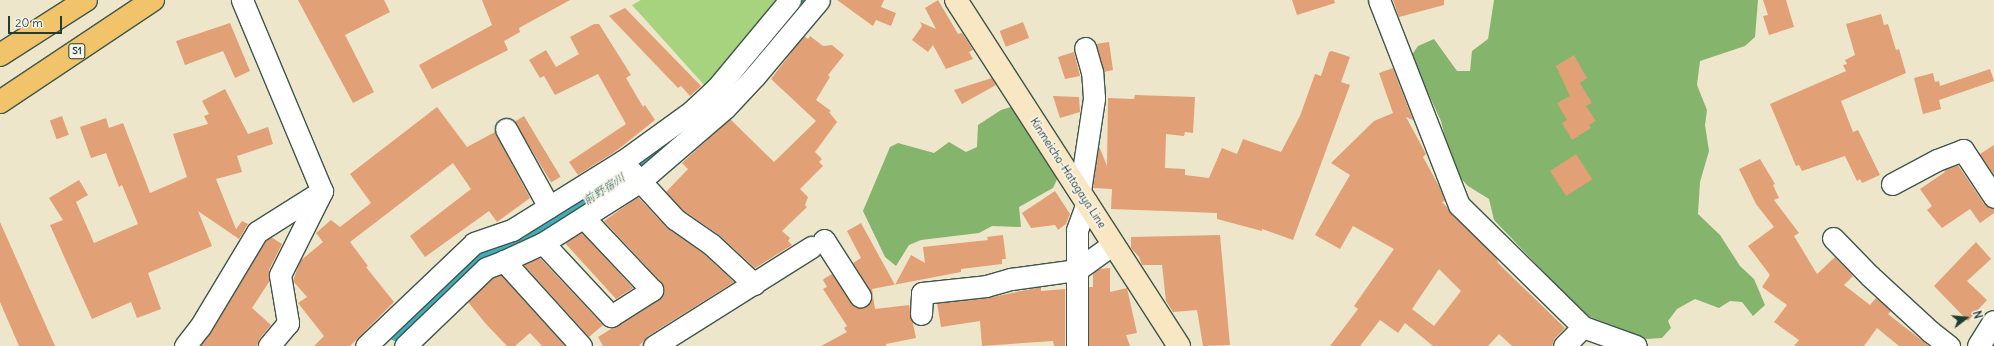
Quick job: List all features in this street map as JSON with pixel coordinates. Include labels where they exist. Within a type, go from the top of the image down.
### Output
[{"type":"highway","points":[[0,55],[86,0]]},
{"type":"highway","name":"S1","points":[[0,102],[154,0]]},
{"type":"main road","points":[[0,43],[69,0]]},
{"type":"main road","points":[[0,110],[161,0]]},
{"type":"main road","name":"Kinmeicho-Hatogaya Line","points":[[956,0],[1179,346]]},
{"type":"street","points":[[242,0],[322,191],[280,275],[288,323],[269,346]]},
{"type":"street","points":[[366,346],[474,243],[512,230],[623,161],[692,111],[716,89],[790,0]]},
{"type":"street","points":[[399,313],[411,340],[486,268],[543,243],[639,182],[725,108],[756,76],[819,0]]},
{"type":"street","points":[[1379,0],[1459,205],[1583,327],[1636,346]]},
{"type":"street","points":[[1077,346],[1077,230],[1084,197],[1094,98],[1092,72],[1085,48]]},
{"type":"street","points":[[506,129],[549,207]]},
{"type":"street","points":[[1892,184],[1937,160],[1963,150],[1994,196]]},
{"type":"street","points":[[623,161],[639,182],[675,219],[711,244],[754,284]]},
{"type":"street","points":[[185,346],[200,326],[257,232],[322,191]]},
{"type":"street","points":[[543,243],[611,316],[652,290],[584,218]]},
{"type":"street","points":[[1833,238],[1870,276],[1930,332],[1949,346]]},
{"type":"street","points":[[654,346],[818,244],[860,296]]},
{"type":"street","points":[[921,314],[922,293],[986,286],[1011,279],[1077,270],[1114,244]]},
{"type":"street","points":[[504,261],[581,346]]},
{"type":"street","points":[[1979,346],[1994,322]]},
{"type":"street","points":[[1564,346],[1583,327]]},
{"type":"green space","points":[[641,0],[779,0],[706,87],[632,5]]},
{"type":"green space","points":[[1494,0],[1758,0],[1755,37],[1745,46],[1700,61],[1697,85],[1707,110],[1705,125],[1709,151],[1700,182],[1698,214],[1720,235],[1740,266],[1754,279],[1765,305],[1753,316],[1742,302],[1730,301],[1719,308],[1695,299],[1677,309],[1668,321],[1671,328],[1662,338],[1647,339],[1585,315],[1494,220],[1489,199],[1468,186],[1453,170],[1441,121],[1411,56],[1418,46],[1434,39],[1457,71],[1470,71],[1472,51],[1488,39]]},
{"type":"green space","points":[[1011,107],[1058,177],[1053,188],[1019,207],[1021,227],[992,226],[979,233],[921,240],[909,245],[896,266],[885,257],[863,211],[890,147],[898,143],[934,153],[949,142],[966,152],[977,147],[978,125],[1001,110]]},
{"type":"building","points":[[298,0],[384,0],[390,12],[345,35],[374,92],[353,103]]},
{"type":"building","points":[[482,0],[570,0],[519,28],[520,32],[504,41],[508,50],[432,89],[419,65],[492,25]]},
{"type":"building","points":[[837,0],[884,0],[881,7],[896,13],[891,26],[876,20],[873,26]]},
{"type":"building","points":[[938,0],[958,34],[962,33],[973,50],[969,52],[973,59],[946,69],[933,45],[928,52],[912,40],[922,26],[920,22],[936,29],[925,8]]},
{"type":"building","points":[[1292,0],[1334,0],[1335,3],[1297,15]]},
{"type":"building","points":[[1393,0],[1444,0],[1444,5],[1399,17]]},
{"type":"building","points":[[1763,0],[1786,0],[1794,27],[1769,35],[1763,16],[1768,15]]},
{"type":"building","points":[[625,8],[701,86],[690,96],[681,86],[678,88],[609,16]]},
{"type":"building","points":[[1881,14],[1884,25],[1888,24],[1896,50],[1899,49],[1906,73],[1841,101],[1853,132],[1858,130],[1880,175],[1862,183],[1860,179],[1857,181],[1845,156],[1802,171],[1799,165],[1796,166],[1770,104],[1846,71],[1843,65],[1847,64],[1845,60],[1855,55],[1846,24]]},
{"type":"building","points":[[1023,22],[1029,38],[1006,47],[1000,31]]},
{"type":"building","points":[[230,23],[250,71],[235,78],[223,51],[185,65],[176,41]]},
{"type":"building","points":[[594,24],[599,24],[631,75],[626,78],[643,107],[645,105],[655,120],[616,151],[578,175],[569,162],[626,124],[598,74],[555,95],[544,76],[540,78],[529,60],[546,50],[556,67],[579,54],[570,37]]},
{"type":"building","points":[[804,36],[808,39],[810,36],[823,46],[832,45],[844,55],[828,75],[830,77],[816,100],[831,111],[829,112],[837,122],[815,152],[822,159],[819,162],[823,166],[800,189],[808,197],[805,205],[807,207],[782,231],[790,238],[788,241],[792,245],[755,268],[719,235],[683,210],[666,192],[688,169],[682,163],[730,119],[774,162],[816,121],[771,79]]},
{"type":"building","points":[[1109,42],[1113,70],[1104,72],[1096,44]]},
{"type":"building","points":[[1332,51],[1350,57],[1341,82],[1350,85],[1293,240],[1262,229],[1262,231],[1217,219],[1217,213],[1111,209],[1112,189],[1093,188],[1099,146],[1107,166],[1108,98],[1134,99],[1135,95],[1195,97],[1193,133],[1185,132],[1184,136],[1166,134],[1165,168],[1185,169],[1185,175],[1209,178],[1222,148],[1237,154],[1243,139],[1281,152],[1300,116],[1315,74],[1321,76],[1329,52]]},
{"type":"building","points":[[1074,52],[1080,76],[1065,79],[1058,57]]},
{"type":"building","points":[[1574,55],[1587,78],[1580,83],[1592,103],[1586,106],[1596,121],[1589,125],[1591,128],[1572,140],[1562,123],[1567,120],[1557,103],[1570,96],[1556,66]]},
{"type":"building","points":[[1393,68],[1413,120],[1406,117],[1426,154],[1423,157],[1440,188],[1445,201],[1442,202],[1497,259],[1498,263],[1565,328],[1555,338],[1552,346],[1512,346],[1499,334],[1488,346],[1433,346],[1405,323],[1398,333],[1380,320],[1360,346],[1330,346],[1358,309],[1354,306],[1394,249],[1353,226],[1340,249],[1315,235],[1350,175],[1331,163],[1374,121],[1393,113],[1379,73]],"holes":[[[1439,269],[1461,291],[1434,326],[1412,309]]]},
{"type":"building","points":[[1990,69],[1994,81],[1939,100],[1941,109],[1923,114],[1914,78],[1933,73],[1935,82],[1939,81],[1940,86]]},
{"type":"building","points":[[992,78],[996,85],[962,104],[954,90]]},
{"type":"building","points":[[225,89],[248,134],[268,127],[273,144],[237,156],[242,172],[216,179],[236,229],[242,221],[248,224],[239,239],[198,211],[212,246],[148,273],[161,309],[137,318],[131,302],[92,319],[50,225],[63,220],[49,198],[79,180],[88,195],[76,202],[94,243],[138,224],[122,185],[119,187],[106,153],[91,158],[80,127],[106,118],[109,128],[123,123],[150,193],[187,177],[173,134],[208,124],[204,116],[209,114],[202,101]]},
{"type":"building","points":[[1053,96],[1079,97],[1080,112],[1060,118]]},
{"type":"building","points":[[437,107],[467,147],[495,132],[530,198],[497,222],[489,211],[425,257],[410,236],[471,189],[453,163],[350,242],[368,266],[366,267],[394,302],[350,346],[314,346],[324,336],[298,303],[307,297],[293,281],[300,261],[323,242],[316,233],[331,220],[340,227],[371,203],[350,174]]},
{"type":"building","points":[[62,116],[69,135],[57,139],[50,120]]},
{"type":"building","points":[[524,116],[561,177],[551,183],[515,122]]},
{"type":"building","points":[[1994,145],[1994,175],[1980,154]]},
{"type":"building","points":[[1576,154],[1592,179],[1566,196],[1550,171]]},
{"type":"building","points":[[1760,159],[1775,184],[1773,185],[1779,198],[1774,200],[1799,233],[1794,236],[1817,274],[1835,257],[1853,276],[1844,285],[1870,305],[1876,298],[1891,311],[1888,314],[1929,346],[1899,346],[1877,328],[1864,346],[1794,346],[1799,340],[1774,322],[1787,305],[1762,287],[1770,275],[1748,246],[1774,227],[1756,204],[1739,169]]},
{"type":"building","points":[[1958,165],[1984,204],[1994,209],[1994,213],[1980,223],[1970,209],[1942,228],[1927,210],[1932,206],[1920,189],[1945,172],[1944,170]]},
{"type":"building","points":[[1055,191],[1070,214],[1066,224],[1058,230],[1055,225],[1031,228],[1022,213]]},
{"type":"building","points":[[638,197],[666,227],[703,253],[734,282],[648,336],[639,346],[603,346],[598,337],[658,300],[663,294],[661,282],[604,221]]},
{"type":"building","points":[[0,222],[55,346],[19,346],[0,302]]},
{"type":"building","points":[[861,223],[895,285],[872,289],[875,309],[909,305],[916,338],[886,344],[886,346],[821,346],[847,332],[844,328],[847,326],[823,289],[827,287],[823,280],[825,278],[832,274],[855,307],[866,306],[871,301],[870,290],[853,263],[861,258],[847,231]]},
{"type":"building","points":[[581,233],[633,288],[616,299],[565,243]]},
{"type":"building","points":[[1003,235],[1006,259],[1002,259],[1002,264],[961,269],[961,272],[895,285],[911,255],[925,263],[923,247],[988,240],[987,237]]},
{"type":"building","points":[[1220,235],[1230,345],[1203,346],[1197,310],[1173,312],[1166,301],[1162,265],[1142,265],[1139,257],[1131,248],[1131,237]]},
{"type":"building","points":[[271,237],[282,244],[269,270],[269,282],[252,308],[271,325],[260,338],[257,346],[200,346],[266,241]]},
{"type":"building","points":[[1976,242],[1991,259],[1967,281],[1987,300],[1968,321],[1934,286]]},
{"type":"building","points":[[540,258],[603,325],[589,337],[524,265]]},
{"type":"building","points":[[1110,268],[1110,292],[1127,288],[1137,333],[1126,335],[1130,346],[1089,346],[1089,287],[1093,287],[1093,273],[1100,269]]},
{"type":"building","points":[[501,275],[565,346],[542,346],[530,333],[515,346],[507,346],[486,324],[468,302],[493,278]]},
{"type":"building","points":[[1041,287],[1041,291],[1065,289],[1065,346],[1054,346],[1053,341],[982,346],[980,321],[941,327],[937,303],[987,298]]},
{"type":"waterway","name":"前野宿川","points":[[743,72],[804,0]]},
{"type":"waterway","name":"前野宿川","points":[[400,326],[481,255],[527,235],[568,212],[625,176],[711,108]]}]
